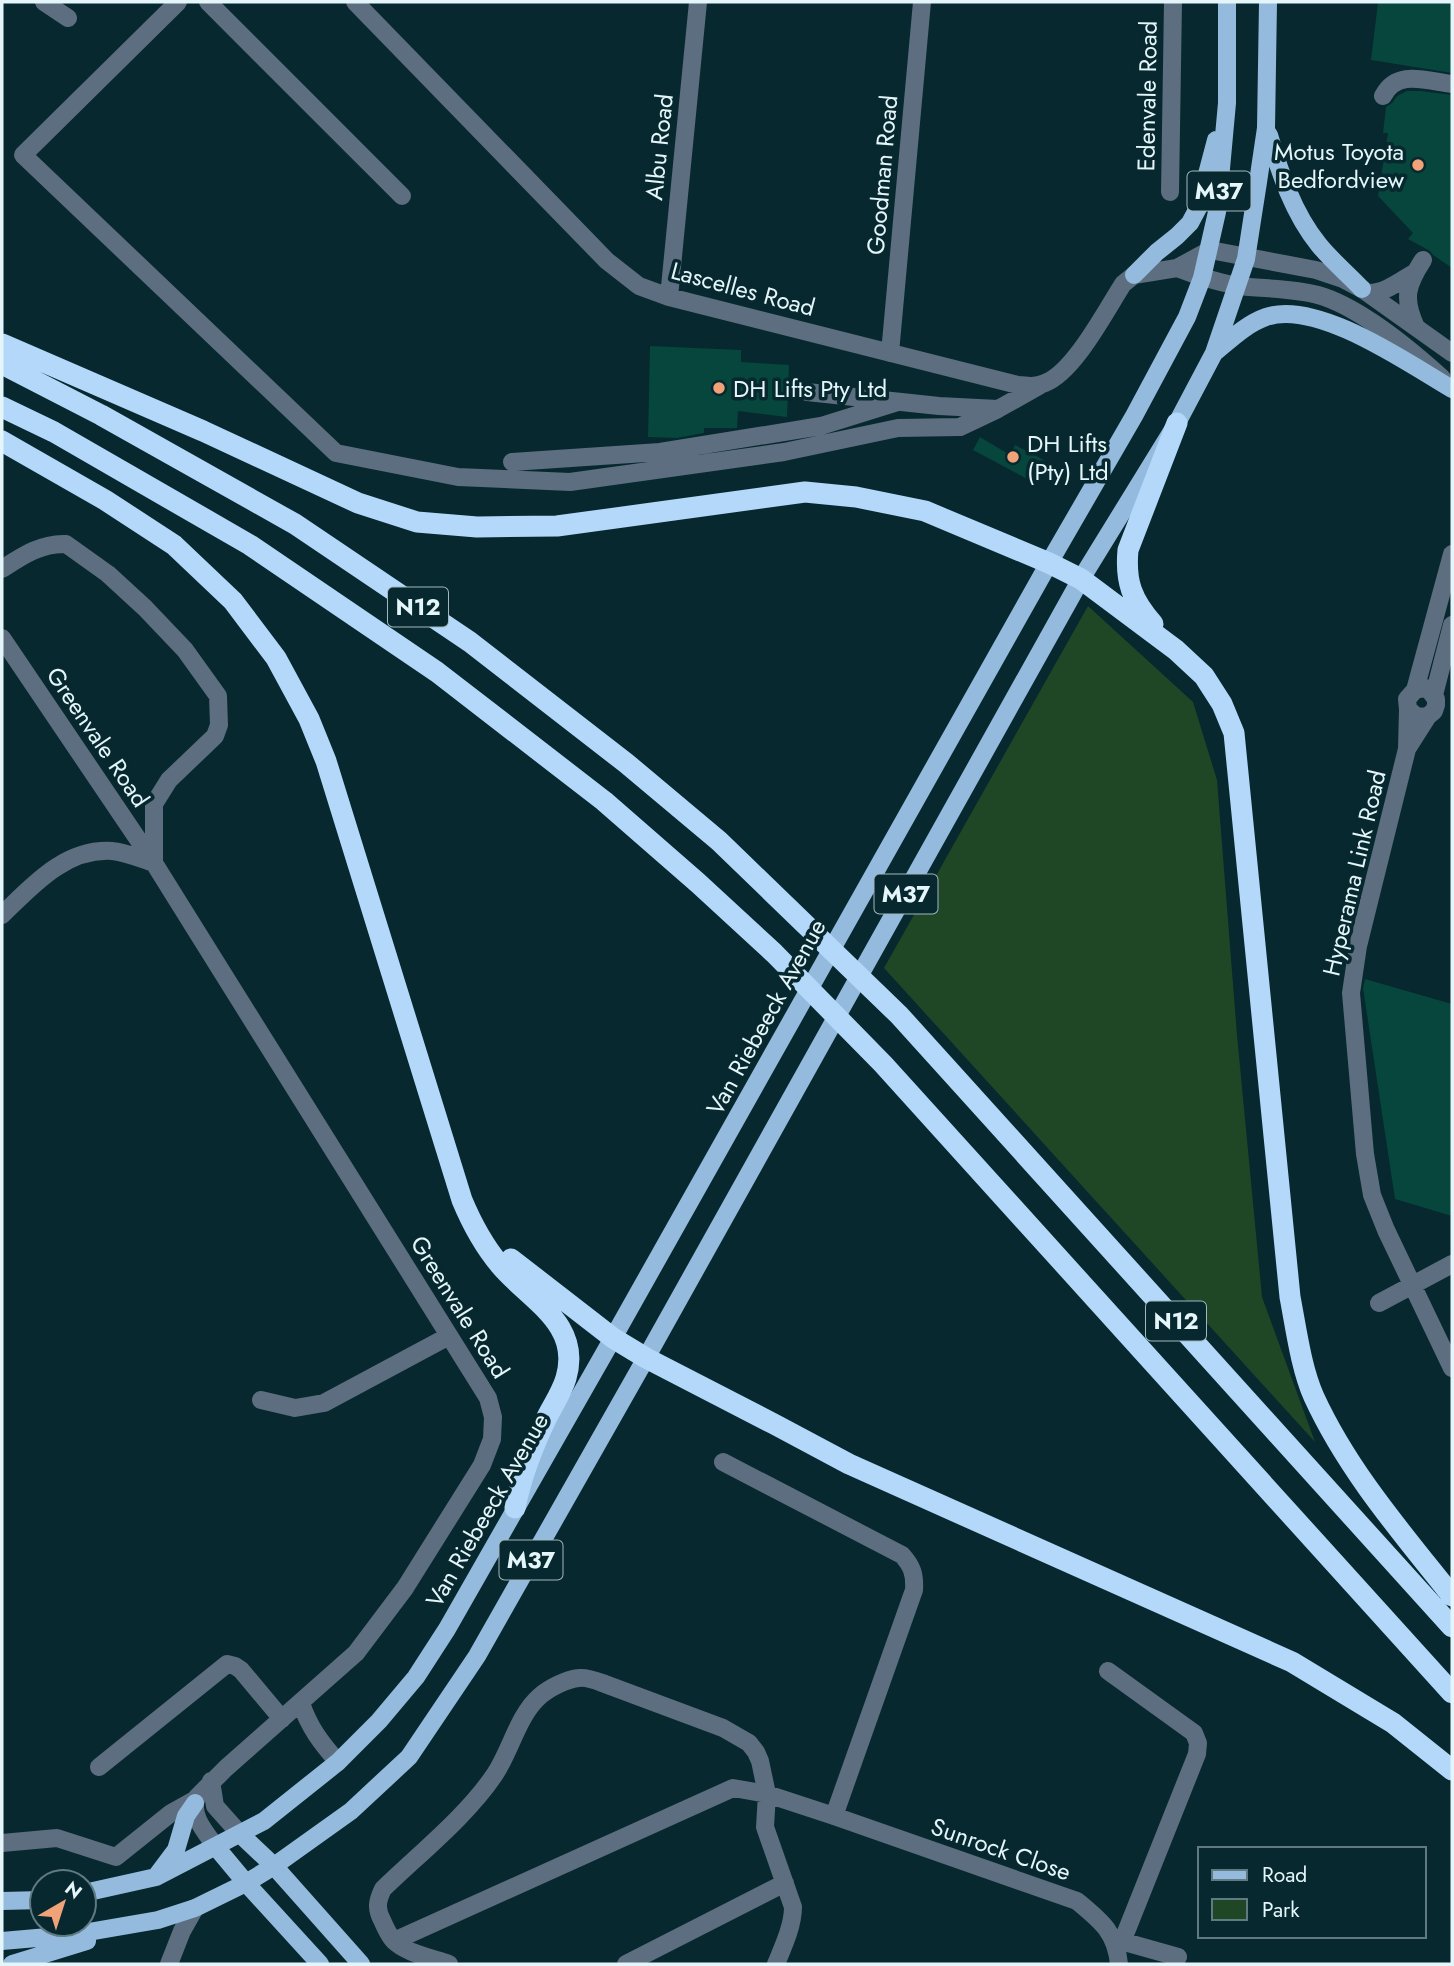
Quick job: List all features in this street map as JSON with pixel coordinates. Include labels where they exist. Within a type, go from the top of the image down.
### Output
[{"type":"highway","points":[[2,344],[203,431],[358,503],[417,522],[477,527],[558,526],[805,492],[856,497],[925,511],[1081,579],[1175,650],[1204,676],[1214,689],[1234,733],[1290,1297],[1299,1346],[1313,1395],[1343,1452],[1452,1596]]},
{"type":"highway","name":"N12","points":[[2,364],[101,415],[295,524],[470,642],[625,762],[719,841],[899,1015],[1452,1627]]},
{"type":"highway","name":"N12","points":[[2,407],[54,432],[250,545],[437,672],[604,801],[698,883],[774,953],[883,1064],[1452,1693]]},
{"type":"highway","points":[[1175,650],[1140,605],[1129,585],[1126,570],[1134,531],[1177,423]]},
{"type":"highway","points":[[2,441],[105,500],[174,545],[233,601],[276,658],[309,719],[326,761],[471,1222],[502,1268],[550,1312],[567,1342],[569,1358],[565,1380],[520,1481],[515,1508]]},
{"type":"highway","points":[[471,1222],[518,1266],[613,1338],[646,1358],[849,1464],[1292,1662],[1393,1723],[1452,1770]]},
{"type":"main road","name":"Van Riebeeck Avenue","points":[[98,1891],[156,1877],[264,1821],[338,1762],[379,1721],[416,1677],[453,1619],[1140,405],[1187,317],[1210,250],[1217,212],[1227,103],[1227,2]]},
{"type":"main road","name":"M37","points":[[2,1941],[71,1935],[158,1920],[195,1908],[274,1866],[351,1811],[409,1757],[477,1656],[1081,579],[1177,423],[1214,354],[1246,258],[1266,128],[1268,2]]},
{"type":"main road","points":[[1134,275],[1190,223],[1198,208],[1227,103]]},
{"type":"main road","points":[[1266,128],[1281,176],[1295,207],[1319,245],[1365,291]]},
{"type":"main road","points":[[1214,354],[1251,324],[1269,316],[1289,313],[1307,316],[1361,336],[1452,388]]},
{"type":"main road","points":[[156,1877],[176,1850],[186,1816],[195,1801]]},
{"type":"main road","points":[[240,1834],[274,1866],[362,1964]]},
{"type":"main road","points":[[216,1846],[320,1964]]},
{"type":"main road","points":[[2,1901],[28,1900]]},
{"type":"main road","points":[[12,1964],[158,1920]]},
{"type":"street","points":[[44,2],[68,18]]},
{"type":"street","points":[[178,2],[23,155],[336,453],[458,477],[569,482],[784,452],[898,428],[960,427],[1061,374],[1071,364],[1123,285],[1134,275],[1177,268],[1210,250],[1316,270],[1343,279],[1365,291],[1452,353]]},
{"type":"street","points":[[208,2],[402,196]]},
{"type":"street","name":"Lascelles Road","points":[[355,2],[607,261],[639,286],[669,297],[1018,385],[1042,385]]},
{"type":"street","name":"Albu Road","points":[[669,297],[698,2]]},
{"type":"street","name":"Goodman Road","points":[[890,353],[922,2]]},
{"type":"street","name":"Edenvale Road","points":[[1170,192],[1173,2]]},
{"type":"street","points":[[1383,96],[1390,85],[1403,78],[1452,84]]},
{"type":"street","points":[[1365,291],[1376,293],[1389,288],[1418,267],[1408,289],[1407,300],[1416,327]]},
{"type":"street","points":[[1177,268],[1202,278],[1238,285],[1319,295],[1376,325],[1423,361],[1452,388]]},
{"type":"street","points":[[807,392],[939,406],[998,409]]},
{"type":"street","points":[[512,462],[660,452],[821,426],[898,402]]},
{"type":"street","name":"Greenvale Road","points":[[2,569],[32,550],[66,544],[108,574],[145,608],[185,650],[218,696],[219,725],[215,736],[169,780],[154,804],[154,863]]},
{"type":"street","points":[[1452,554],[1415,690],[1407,699],[1408,709],[1417,717],[1428,716],[1436,705],[1434,695],[1452,625]]},
{"type":"street","name":"Greenvale Road","points":[[2,638],[154,863],[488,1398],[493,1417],[492,1439],[482,1465],[405,1588],[356,1653],[211,1781],[195,1801],[171,1813],[117,1857],[57,1838],[2,1843]]},
{"type":"street","points":[[1415,690],[1425,688],[1434,695]]},
{"type":"street","name":"Hyperama Link Road","points":[[1408,709],[1407,749],[1358,946],[1351,993],[1365,1154],[1372,1195],[1452,1368]]},
{"type":"street","name":"Hyperama Link Road","points":[[1407,749],[1428,716]]},
{"type":"street","points":[[2,915],[38,880],[67,860],[89,853],[113,851],[154,863]]},
{"type":"street","points":[[1379,1303],[1452,1264]]},
{"type":"street","points":[[261,1400],[295,1408],[324,1403],[449,1336]]},
{"type":"street","points":[[723,1462],[902,1555],[914,1572],[914,1590],[834,1816]]},
{"type":"street","points":[[99,1767],[227,1664],[235,1665],[241,1670],[282,1719]]},
{"type":"street","points":[[1108,1671],[1194,1733],[1198,1743],[1197,1754],[1118,1940],[1178,1957]]},
{"type":"street","points":[[449,1964],[394,1941],[378,1913],[377,1901],[383,1889],[481,1792],[496,1773],[529,1708],[540,1696],[578,1678],[588,1678],[723,1728],[749,1743],[756,1752],[767,1794],[765,1827],[793,1907],[776,1964]]},
{"type":"street","points":[[301,1703],[307,1722],[338,1762]]},
{"type":"street","points":[[211,1781],[215,1806],[240,1834]]},
{"type":"street","name":"Sunrock Close","points":[[394,1941],[731,1788],[767,1794],[1077,1901],[1118,1940],[1119,1964]]},
{"type":"street","points":[[195,1801],[201,1827],[216,1846]]},
{"type":"street","points":[[626,1964],[785,1883]]},
{"type":"street","points":[[169,1964],[195,1908]]},
{"type":"green space","points":[[1088,606],[1193,702],[1217,780],[1237,1035],[1262,1297],[1315,1442],[884,968]]},
{"type":"building","points":[[1378,2],[1452,2],[1452,73],[1371,60]]},
{"type":"building","name":"Motus Toyota Bedfordview","points":[[1407,91],[1452,95],[1452,268],[1408,239],[1413,233],[1378,196],[1388,133],[1383,133],[1386,107]]},
{"type":"building","name":"DH Lifts Pty Ltd","points":[[650,346],[741,350],[741,362],[789,365],[787,417],[738,411],[737,428],[704,428],[704,433],[677,438],[648,437]]},
{"type":"building","name":"DH Lifts (Pty) Ltd","points":[[980,437],[1010,455],[1015,445],[1044,460],[1035,483],[973,450]]},
{"type":"building","points":[[1365,979],[1452,1004],[1452,1216],[1395,1199],[1363,988]]},
{"type":"place","name":"Motus Toyota Bedfordview","points":[[1418,165]]},
{"type":"place","name":"DH Lifts Pty Ltd","points":[[719,388]]},
{"type":"place","name":"DH Lifts (Pty) Ltd","points":[[1013,457]]}]
